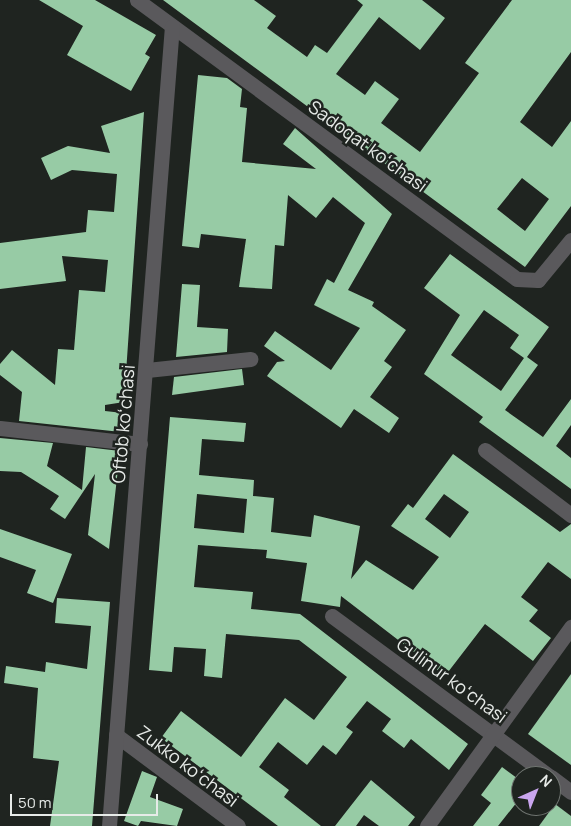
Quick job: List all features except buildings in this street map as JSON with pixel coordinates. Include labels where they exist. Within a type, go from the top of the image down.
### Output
[{"type":"street","name":"Sadoqat koʻchasi","points":[[137,0],[517,279],[531,283],[538,280],[571,241]]},
{"type":"street","name":"Oftob koʻchasi","points":[[109,826],[147,370],[172,26]]},
{"type":"street","points":[[147,370],[250,359]]},
{"type":"street","points":[[0,428],[140,444]]},
{"type":"street","points":[[485,450],[571,515]]},
{"type":"street","name":"Gulinur koʻchasi","points":[[332,616],[536,766]]},
{"type":"street","points":[[427,826],[571,627]]},
{"type":"street","name":"Zukko koʻchasi","points":[[116,735],[238,826]]}]
